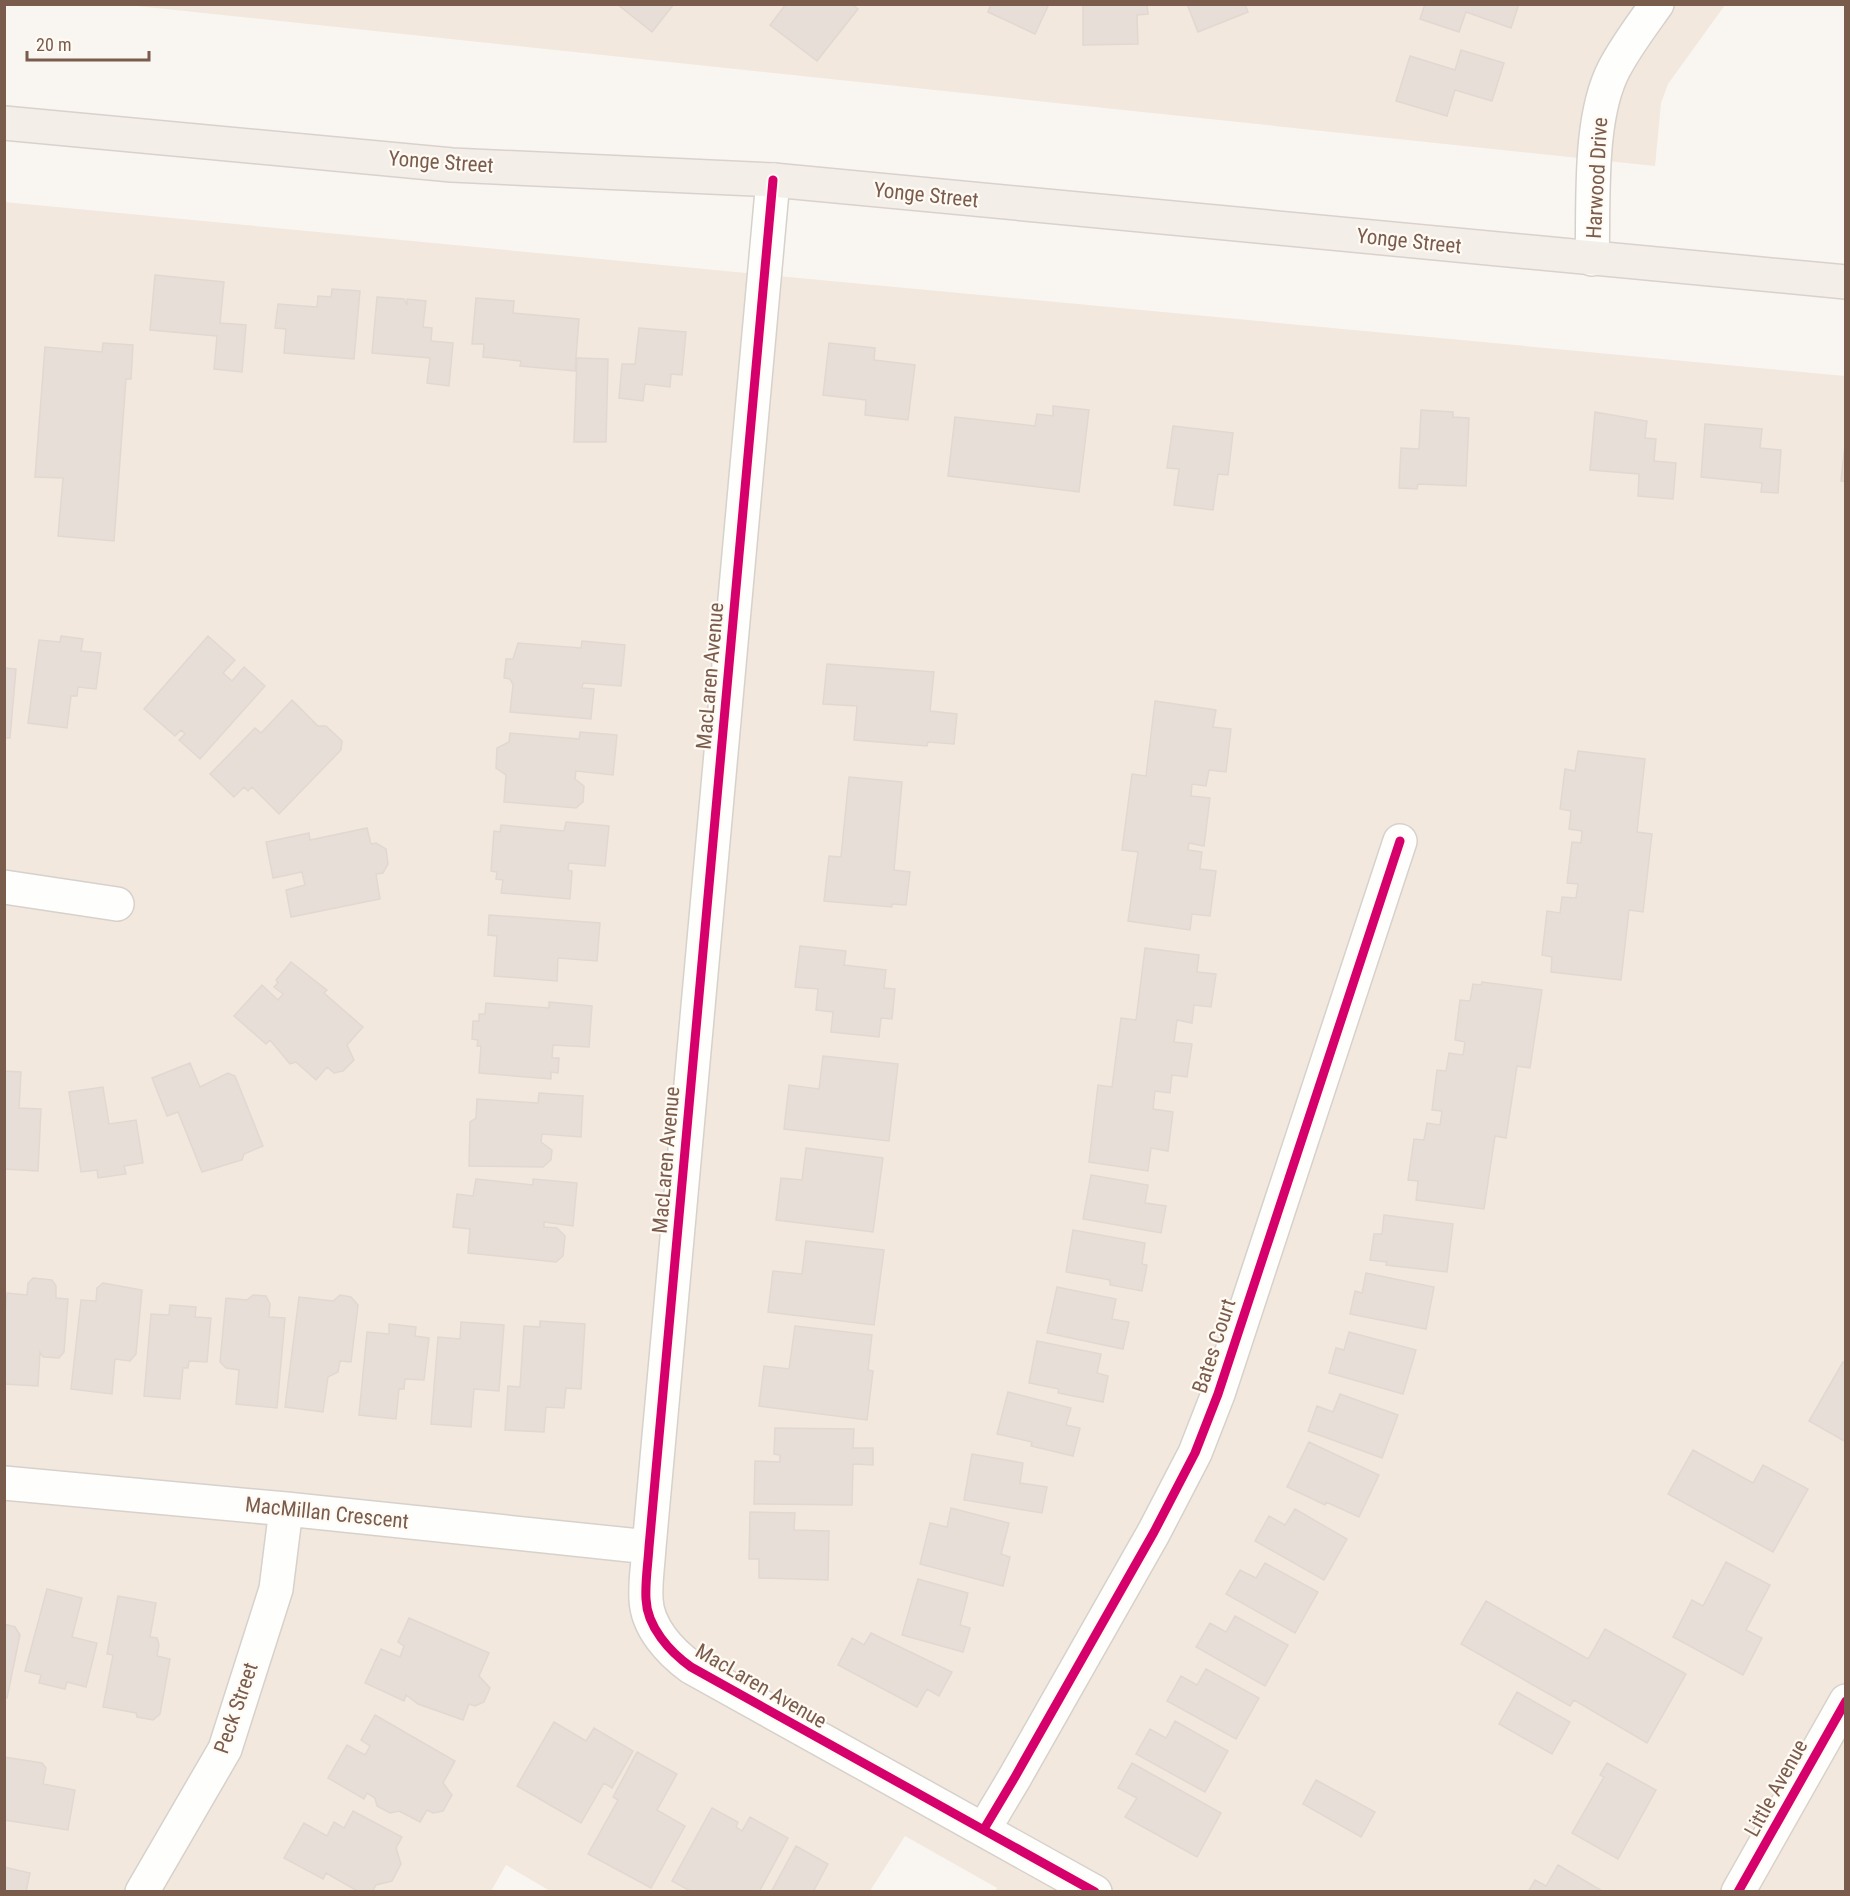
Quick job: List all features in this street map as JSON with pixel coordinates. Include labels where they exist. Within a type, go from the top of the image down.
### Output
[{"type":"main road","name":"Yonge Street","points":[[4,123],[452,165],[773,180],[1845,282]]},
{"type":"street","name":"Harwood Drive","points":[[1592,259],[1595,150],[1602,101],[1613,70],[1657,4]]},
{"type":"street","name":"MacLaren Avenue","points":[[773,180],[646,1600],[649,1615],[662,1639],[680,1659],[829,1745],[984,1828],[1095,1892]]},
{"type":"street","name":"Bates Court","points":[[984,1828],[1154,1532],[1195,1453],[1218,1395],[1400,841]]},
{"type":"street","points":[[4,887],[117,904]]},
{"type":"street","name":"MacMillan Crescent","points":[[4,1483],[286,1509],[649,1547]]},
{"type":"street","name":"Peck Street","points":[[142,1892],[225,1749],[276,1589],[286,1509]]},
{"type":"street","name":"Little Avenue","points":[[1738,1892],[1845,1701]]},
{"type":"shaded area","points":[[128,5],[1725,5],[1668,84],[1661,103],[1655,166]]},
{"type":"shaded area","points":[[4,202],[1845,376],[1845,1891],[995,1891],[997,1888],[905,1836],[870,1891],[550,1891],[506,1865],[491,1891],[5,1891]]},
{"type":"building","points":[[617,4],[674,4],[652,32]]},
{"type":"building","points":[[786,4],[852,4],[858,9],[817,61],[770,25]]},
{"type":"building","points":[[991,4],[1049,4],[1035,34],[988,12]]},
{"type":"building","points":[[1083,4],[1147,4],[1148,14],[1137,15],[1138,44],[1083,45]]},
{"type":"building","points":[[1187,4],[1245,4],[1248,12],[1198,32]]},
{"type":"building","points":[[1425,4],[1519,4],[1511,28],[1466,12],[1459,32],[1420,19]]},
{"type":"building","points":[[1461,50],[1504,63],[1492,101],[1455,90],[1447,116],[1396,101],[1410,56],[1455,70]]},
{"type":"building","points":[[155,275],[224,282],[220,323],[246,325],[242,372],[214,369],[217,336],[150,330]]},
{"type":"building","points":[[332,289],[360,291],[354,359],[284,353],[286,329],[275,328],[278,304],[317,307],[318,296],[331,297]]},
{"type":"building","points":[[377,297],[404,299],[407,305],[407,299],[426,301],[423,327],[432,328],[431,341],[453,343],[449,386],[427,383],[430,358],[372,353]]},
{"type":"building","points":[[476,298],[514,301],[513,313],[579,319],[575,371],[520,366],[521,361],[483,357],[484,344],[472,344]]},
{"type":"building","points":[[639,328],[686,332],[682,375],[671,374],[670,387],[645,384],[643,401],[619,398],[622,364],[635,364]]},
{"type":"building","points":[[103,343],[133,345],[131,379],[126,379],[114,541],[58,536],[63,478],[35,477],[45,347],[102,352]]},
{"type":"building","points":[[829,343],[875,348],[874,360],[915,365],[908,420],[865,415],[866,400],[823,395]]},
{"type":"building","points":[[577,358],[608,359],[606,442],[574,442]]},
{"type":"building","points":[[1053,406],[1089,410],[1079,492],[948,476],[955,417],[1035,426],[1037,414],[1053,416]]},
{"type":"building","points":[[1421,410],[1453,412],[1453,417],[1469,418],[1466,486],[1418,484],[1417,489],[1399,488],[1401,448],[1419,449]]},
{"type":"building","points":[[1595,412],[1647,421],[1645,438],[1656,439],[1654,461],[1676,463],[1673,499],[1638,496],[1639,474],[1590,470]]},
{"type":"building","points":[[1705,424],[1762,429],[1760,448],[1781,450],[1778,493],[1761,492],[1762,483],[1701,477]]},
{"type":"building","points":[[1173,426],[1233,433],[1228,475],[1218,474],[1213,510],[1174,505],[1179,469],[1167,468]]},
{"type":"building","points":[[1846,435],[1846,482],[1841,481]]},
{"type":"building","points":[[61,636],[83,639],[81,651],[101,653],[96,689],[78,687],[77,696],[71,696],[67,728],[28,723],[39,640],[60,642]]},
{"type":"building","points":[[208,636],[235,660],[223,673],[232,681],[244,667],[265,686],[200,759],[179,740],[185,734],[181,730],[175,736],[144,709]]},
{"type":"building","points":[[582,641],[625,645],[621,686],[583,683],[582,688],[594,689],[591,719],[510,712],[513,685],[510,679],[504,678],[506,659],[513,659],[518,643],[581,648]]},
{"type":"building","points":[[827,664],[934,672],[930,711],[957,714],[954,744],[928,742],[927,746],[854,740],[857,706],[823,704]]},
{"type":"building","points":[[4,668],[16,669],[10,738],[4,738]]},
{"type":"building","points":[[292,700],[318,726],[326,726],[342,741],[341,750],[279,814],[252,787],[248,791],[244,787],[234,797],[210,774],[255,728],[261,733]]},
{"type":"building","points":[[1155,701],[1216,710],[1213,727],[1231,729],[1226,772],[1209,770],[1206,786],[1192,784],[1191,796],[1210,798],[1204,846],[1189,843],[1188,850],[1202,852],[1200,869],[1216,871],[1210,916],[1192,914],[1190,930],[1128,921],[1138,852],[1122,850],[1132,774],[1146,776]]},
{"type":"building","points":[[580,732],[617,735],[613,775],[576,771],[575,779],[584,786],[583,802],[576,808],[504,802],[506,775],[496,768],[497,748],[509,742],[510,733],[579,739]]},
{"type":"building","points":[[1578,751],[1645,759],[1637,832],[1652,834],[1643,912],[1629,910],[1621,980],[1551,972],[1552,957],[1542,955],[1547,911],[1560,913],[1562,897],[1576,898],[1578,884],[1567,883],[1572,842],[1581,843],[1582,831],[1569,829],[1571,811],[1560,809],[1565,769],[1575,771]]},
{"type":"building","points":[[849,777],[902,782],[894,870],[910,872],[906,905],[892,904],[892,907],[824,901],[829,856],[841,857]]},
{"type":"building","points":[[566,822],[609,826],[605,866],[569,863],[568,870],[572,871],[570,899],[501,893],[503,880],[496,879],[497,872],[491,871],[494,831],[500,832],[501,825],[564,831]]},
{"type":"building","points":[[367,828],[371,844],[376,843],[386,849],[388,864],[383,873],[376,874],[380,899],[291,917],[286,890],[305,885],[302,872],[273,878],[266,842],[309,833],[310,840]]},
{"type":"building","points":[[489,915],[600,923],[597,961],[558,958],[557,981],[494,976],[497,936],[488,935]]},
{"type":"building","points":[[800,946],[846,951],[844,965],[886,970],[884,988],[895,989],[892,1019],[881,1018],[879,1037],[831,1032],[833,1012],[816,1010],[818,989],[795,987]]},
{"type":"building","points":[[1145,948],[1199,955],[1197,972],[1216,974],[1211,1007],[1194,1005],[1192,1023],[1177,1020],[1174,1042],[1192,1044],[1187,1077],[1172,1075],[1170,1093],[1155,1091],[1153,1109],[1173,1112],[1168,1151],[1151,1148],[1148,1171],[1089,1162],[1098,1085],[1112,1087],[1121,1018],[1136,1020]]},
{"type":"building","points":[[291,962],[327,990],[324,993],[363,1027],[347,1045],[354,1060],[343,1071],[334,1073],[327,1067],[316,1080],[296,1062],[290,1064],[270,1040],[266,1044],[234,1016],[262,985],[278,1000],[283,994],[274,987],[278,983],[276,980]]},
{"type":"building","points":[[1482,982],[1542,990],[1530,1068],[1517,1066],[1506,1138],[1495,1136],[1484,1209],[1416,1200],[1418,1181],[1408,1180],[1414,1139],[1424,1140],[1427,1123],[1440,1125],[1442,1111],[1432,1110],[1437,1070],[1446,1071],[1449,1053],[1463,1055],[1465,1042],[1455,1040],[1460,1000],[1470,1001],[1473,984],[1481,985]]},
{"type":"building","points":[[549,1002],[592,1006],[589,1047],[553,1045],[552,1058],[559,1058],[558,1073],[551,1072],[551,1079],[479,1073],[481,1046],[477,1046],[478,1040],[472,1039],[473,1021],[479,1021],[479,1014],[485,1014],[486,1003],[549,1008]]},
{"type":"building","points":[[823,1056],[898,1064],[889,1141],[784,1129],[789,1085],[819,1089]]},
{"type":"building","points":[[190,1063],[200,1087],[228,1073],[235,1076],[263,1146],[244,1154],[242,1160],[202,1172],[178,1112],[167,1116],[152,1078]]},
{"type":"building","points":[[4,1071],[21,1072],[19,1108],[41,1109],[38,1171],[4,1169]]},
{"type":"building","points":[[103,1087],[109,1124],[136,1120],[143,1163],[124,1166],[126,1174],[98,1178],[97,1170],[81,1172],[69,1092]]},
{"type":"building","points":[[539,1093],[583,1096],[581,1137],[542,1134],[541,1142],[552,1150],[551,1160],[543,1167],[469,1166],[470,1122],[476,1118],[477,1099],[538,1103]]},
{"type":"building","points":[[806,1148],[883,1158],[873,1232],[776,1220],[781,1178],[802,1180]]},
{"type":"building","points":[[1091,1175],[1148,1185],[1145,1203],[1166,1206],[1161,1233],[1083,1219]]},
{"type":"building","points":[[476,1179],[533,1185],[533,1179],[577,1183],[573,1226],[544,1222],[544,1227],[557,1228],[565,1236],[563,1256],[556,1262],[468,1253],[470,1229],[453,1227],[457,1194],[473,1196]]},
{"type":"building","points":[[1384,1215],[1453,1224],[1447,1272],[1386,1265],[1387,1262],[1370,1260],[1374,1234],[1382,1234]]},
{"type":"building","points":[[1073,1230],[1145,1243],[1142,1264],[1147,1265],[1142,1291],[1110,1285],[1110,1280],[1066,1272]]},
{"type":"building","points":[[806,1241],[884,1250],[874,1325],[768,1312],[773,1271],[802,1274]]},
{"type":"building","points":[[1366,1273],[1434,1287],[1426,1329],[1350,1314],[1355,1291],[1362,1293]]},
{"type":"building","points":[[33,1278],[52,1280],[56,1286],[56,1298],[68,1299],[64,1352],[59,1358],[43,1357],[40,1352],[38,1386],[4,1384],[4,1324],[7,1293],[27,1295],[28,1283]]},
{"type":"building","points":[[103,1283],[142,1290],[136,1354],[130,1361],[115,1359],[112,1394],[71,1389],[81,1300],[96,1301],[97,1288]]},
{"type":"building","points":[[1057,1287],[1116,1299],[1112,1319],[1129,1322],[1123,1349],[1047,1333]]},
{"type":"building","points":[[253,1295],[266,1296],[270,1304],[269,1317],[285,1318],[277,1408],[236,1404],[239,1370],[226,1368],[220,1362],[226,1298],[247,1300]]},
{"type":"building","points":[[340,1295],[351,1297],[358,1305],[351,1362],[340,1361],[338,1372],[328,1377],[323,1412],[285,1407],[299,1297],[333,1301]]},
{"type":"building","points":[[170,1305],[196,1307],[195,1317],[211,1318],[207,1362],[189,1361],[188,1368],[183,1368],[180,1399],[144,1396],[151,1314],[169,1315]]},
{"type":"building","points":[[540,1321],[585,1324],[581,1389],[566,1388],[564,1408],[546,1407],[544,1432],[505,1430],[508,1386],[520,1387],[524,1326],[540,1327]]},
{"type":"building","points":[[461,1322],[504,1325],[499,1391],[474,1389],[471,1427],[431,1424],[438,1337],[460,1339]]},
{"type":"building","points":[[389,1324],[416,1327],[415,1336],[429,1338],[424,1380],[405,1379],[404,1389],[399,1389],[396,1419],[359,1415],[367,1332],[389,1334]]},
{"type":"building","points":[[795,1326],[872,1335],[868,1370],[873,1371],[867,1420],[759,1406],[764,1366],[789,1369]]},
{"type":"building","points":[[1349,1332],[1416,1350],[1403,1394],[1329,1373],[1336,1348],[1344,1350]]},
{"type":"building","points":[[1037,1341],[1101,1354],[1097,1373],[1108,1376],[1103,1402],[1058,1393],[1059,1389],[1029,1383]]},
{"type":"building","points":[[1843,1362],[1846,1363],[1846,1442],[1809,1421]]},
{"type":"building","points":[[1008,1392],[1071,1408],[1066,1425],[1080,1428],[1073,1456],[1031,1446],[1032,1442],[997,1434]]},
{"type":"building","points":[[1340,1394],[1398,1415],[1382,1458],[1308,1431],[1317,1406],[1333,1412]]},
{"type":"building","points":[[775,1428],[854,1429],[853,1448],[873,1448],[873,1465],[853,1464],[852,1505],[754,1504],[755,1461],[780,1462],[780,1455],[774,1454]]},
{"type":"building","points":[[1309,1442],[1379,1475],[1359,1517],[1326,1502],[1325,1505],[1287,1487]]},
{"type":"building","points":[[1693,1450],[1753,1483],[1763,1465],[1808,1489],[1773,1552],[1668,1494]]},
{"type":"building","points":[[972,1454],[1023,1463],[1020,1483],[1047,1487],[1042,1513],[964,1500]]},
{"type":"building","points":[[951,1508],[1009,1523],[1001,1554],[1010,1557],[1003,1586],[920,1564],[930,1523],[947,1527]]},
{"type":"building","points":[[1295,1509],[1347,1539],[1324,1580],[1255,1541],[1269,1516],[1285,1525]]},
{"type":"building","points":[[750,1512],[795,1513],[794,1530],[829,1531],[828,1580],[759,1578],[759,1559],[749,1559]]},
{"type":"building","points":[[1726,1562],[1770,1585],[1746,1630],[1762,1638],[1743,1675],[1673,1637],[1692,1600],[1703,1606]]},
{"type":"building","points":[[1265,1563],[1318,1592],[1295,1633],[1226,1594],[1240,1570],[1256,1578]]},
{"type":"building","points":[[918,1579],[968,1593],[960,1625],[970,1628],[963,1652],[902,1635]]},
{"type":"building","points":[[47,1589],[82,1598],[72,1637],[97,1643],[86,1687],[67,1682],[65,1689],[39,1683],[41,1675],[25,1671]]},
{"type":"building","points":[[118,1596],[156,1603],[150,1637],[157,1638],[159,1645],[157,1656],[170,1659],[160,1714],[153,1720],[137,1717],[136,1713],[103,1707],[113,1655],[107,1654]]},
{"type":"building","points":[[1486,1601],[1588,1659],[1605,1629],[1686,1674],[1647,1743],[1574,1700],[1570,1706],[1461,1644]]},
{"type":"building","points":[[1235,1616],[1288,1645],[1265,1686],[1196,1647],[1210,1623],[1226,1632]]},
{"type":"building","points":[[409,1618],[489,1653],[479,1676],[490,1688],[484,1702],[475,1706],[469,1704],[463,1720],[418,1704],[406,1695],[404,1701],[365,1683],[381,1649],[400,1657],[404,1646],[398,1642]]},
{"type":"building","points":[[4,1624],[15,1627],[20,1635],[7,1698],[4,1697]]},
{"type":"building","points":[[871,1633],[952,1672],[939,1696],[927,1689],[917,1707],[838,1665],[852,1638],[864,1645]]},
{"type":"building","points":[[1206,1669],[1259,1698],[1236,1739],[1167,1701],[1181,1676],[1197,1685]]},
{"type":"building","points":[[1517,1692],[1570,1722],[1552,1754],[1499,1724]]},
{"type":"building","points":[[375,1715],[455,1761],[443,1783],[452,1795],[443,1811],[433,1813],[427,1810],[420,1822],[399,1811],[390,1813],[377,1806],[375,1798],[367,1793],[364,1799],[328,1778],[347,1745],[365,1755],[370,1746],[361,1740]]},
{"type":"building","points":[[1175,1721],[1228,1751],[1205,1792],[1136,1754],[1150,1729],[1166,1738]]},
{"type":"building","points":[[554,1722],[586,1741],[594,1728],[633,1751],[612,1788],[604,1783],[581,1823],[517,1786]]},
{"type":"building","points":[[637,1752],[677,1774],[657,1810],[685,1826],[651,1888],[588,1854],[618,1800],[613,1797]]},
{"type":"building","points":[[4,1757],[42,1763],[46,1768],[43,1784],[75,1790],[68,1830],[4,1820]]},
{"type":"building","points":[[1132,1763],[1221,1813],[1197,1857],[1125,1817],[1137,1798],[1118,1788]]},
{"type":"building","points":[[1607,1763],[1656,1790],[1618,1859],[1572,1833],[1604,1777],[1600,1775]]},
{"type":"building","points":[[1316,1780],[1375,1812],[1361,1837],[1303,1804]]},
{"type":"building","points":[[712,1808],[738,1822],[736,1827],[742,1831],[750,1817],[788,1838],[759,1892],[692,1892],[672,1881]]},
{"type":"building","points":[[353,1811],[402,1837],[396,1848],[401,1864],[392,1881],[376,1885],[372,1892],[359,1892],[326,1873],[323,1879],[284,1858],[304,1823],[327,1836],[334,1822],[344,1828]]},
{"type":"building","points":[[796,1846],[828,1864],[813,1892],[771,1892]]},
{"type":"building","points":[[1558,1865],[1604,1892],[1528,1892],[1535,1880],[1546,1886]]},
{"type":"building","points":[[4,1867],[30,1873],[26,1892],[4,1892]]},
{"type":"cycle path","points":[[773,180],[649,1547],[647,1609],[661,1638],[691,1667],[1095,1892]]},
{"type":"cycle path","points":[[984,1829],[1154,1532],[1195,1453],[1218,1394],[1400,841]]},
{"type":"cycle path","points":[[1738,1892],[1846,1701]]}]
